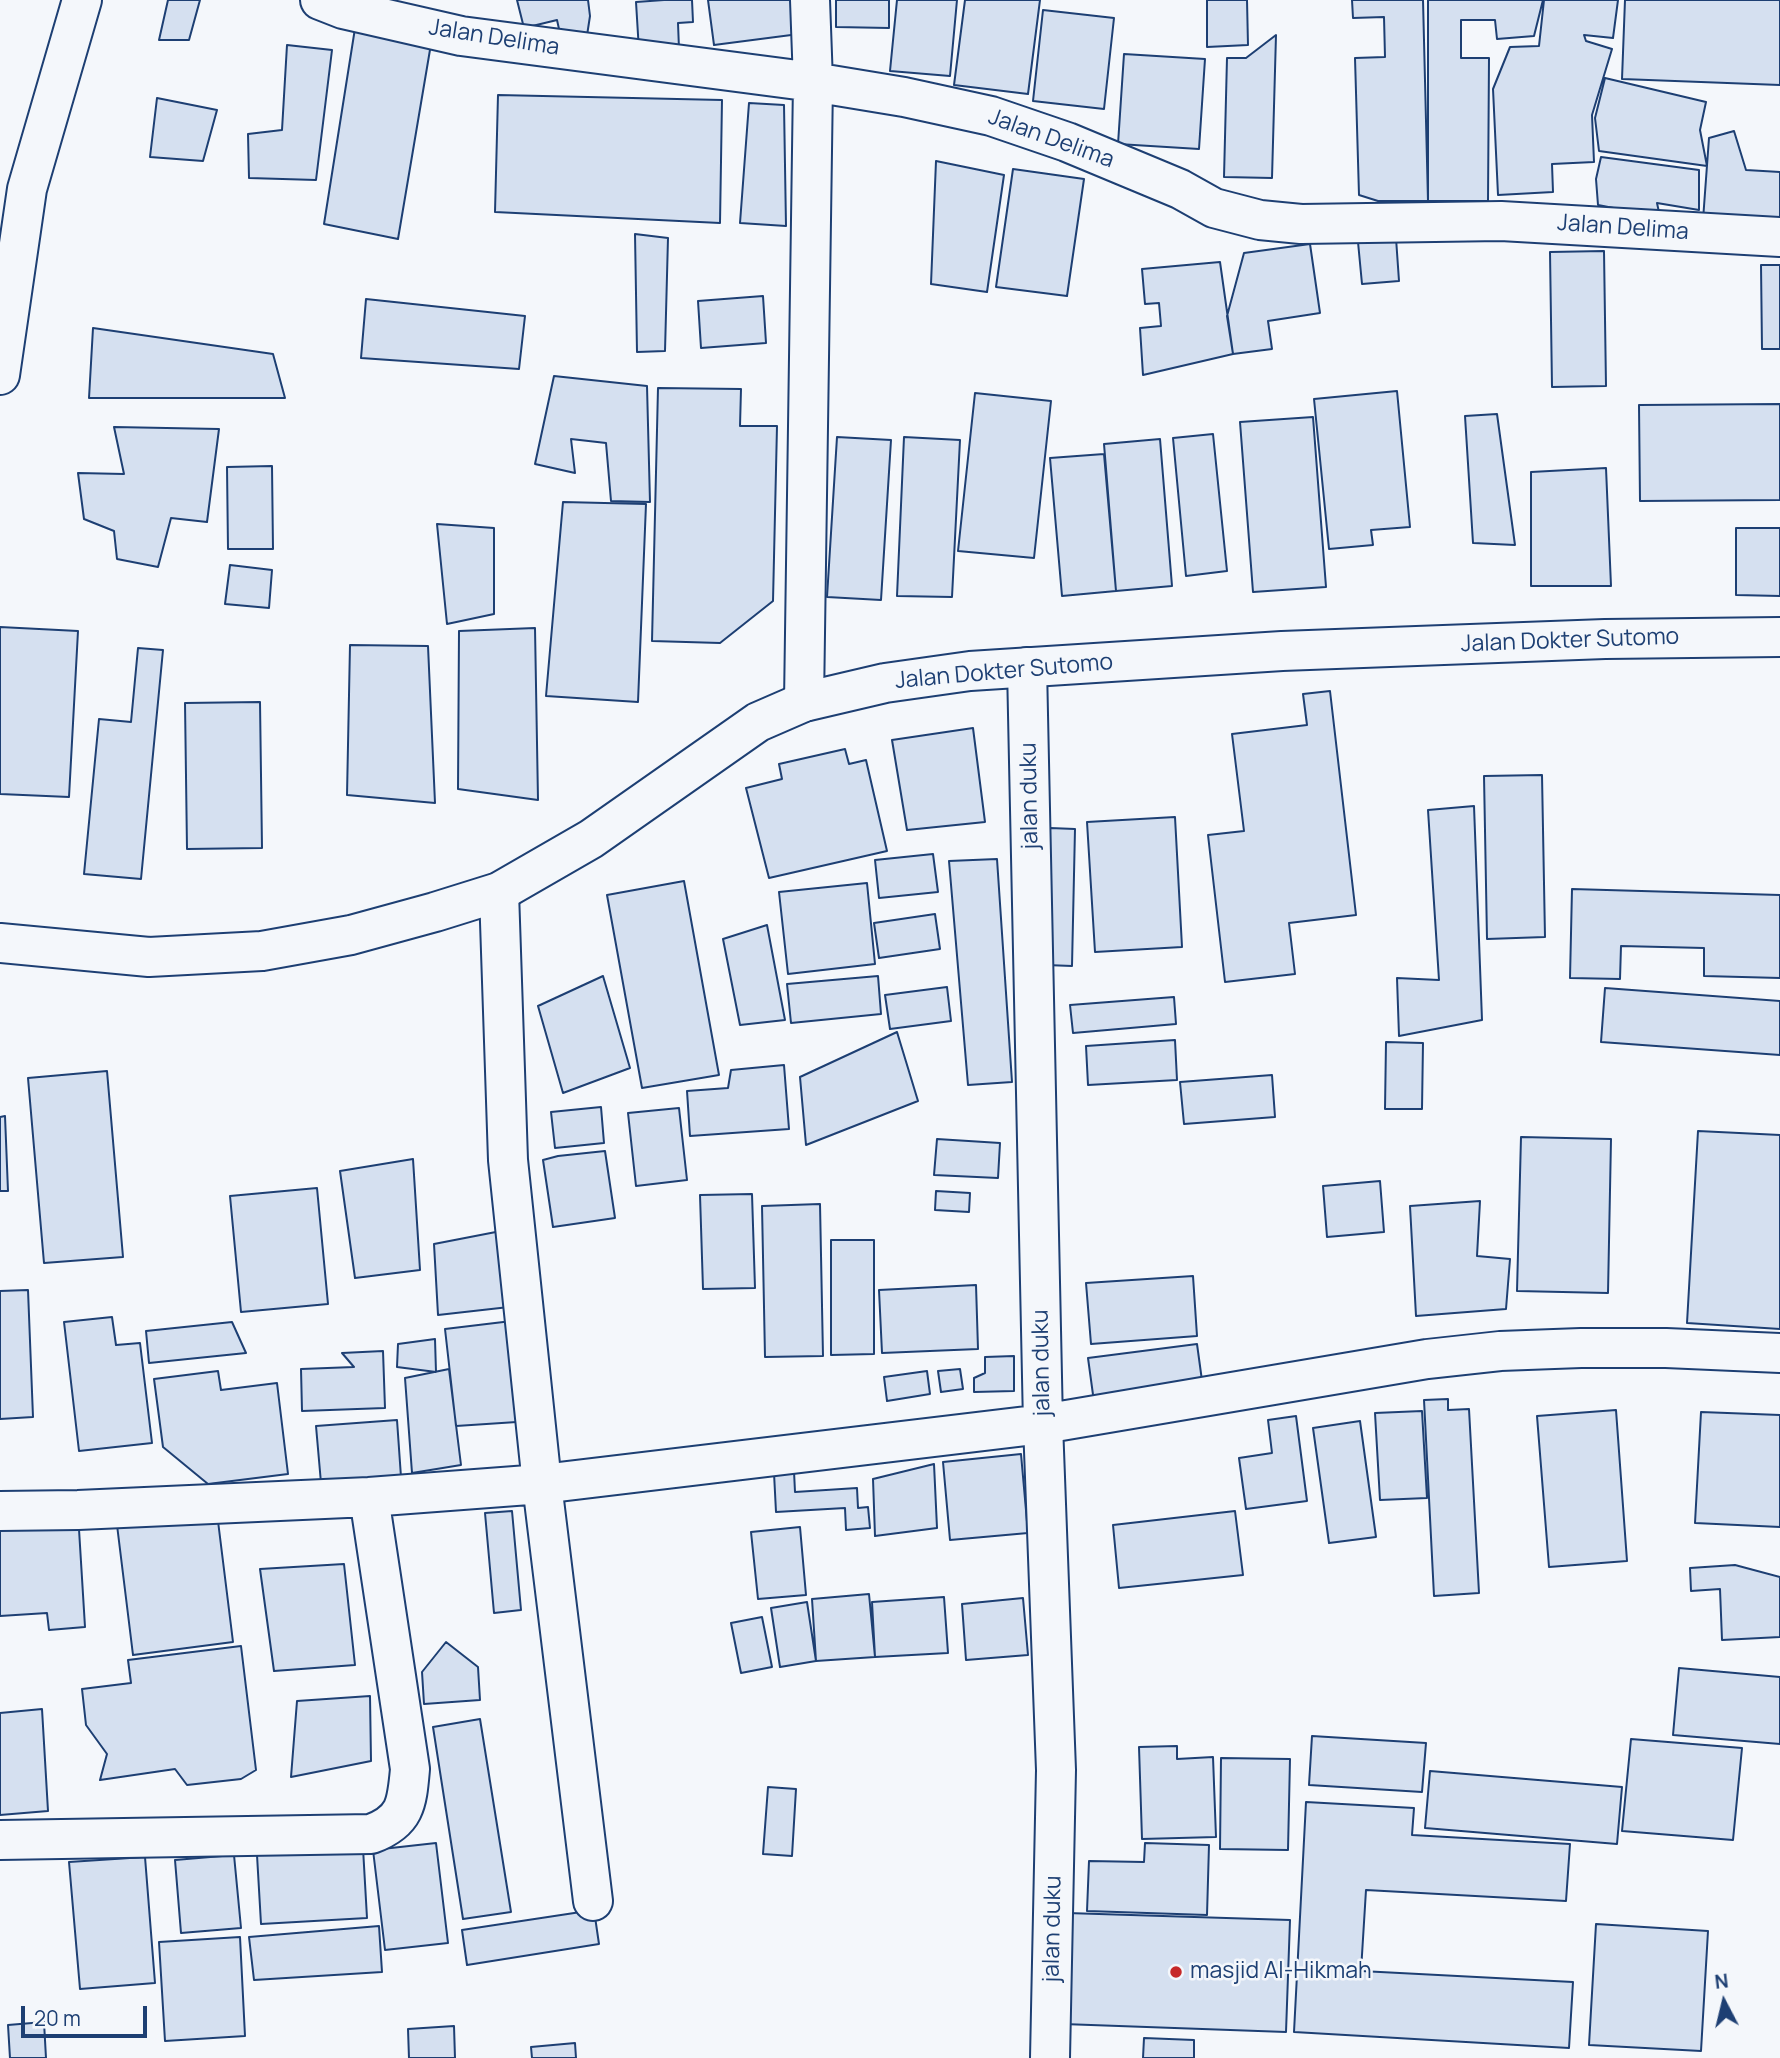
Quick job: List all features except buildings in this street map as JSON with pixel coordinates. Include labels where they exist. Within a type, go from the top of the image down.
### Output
[{"type":"street","points":[[0,375],[27,189],[82,0]]},
{"type":"street","name":"Jalan Delima","points":[[320,0],[344,9],[461,36],[813,82],[904,97],[991,116],[1067,142],[1180,189],[1214,208],[1260,220],[1300,224],[1501,220],[1780,237]]},
{"type":"street","points":[[804,702],[813,82],[810,0]]},
{"type":"street","name":"Jalan Dokter Sutomo","points":[[0,943],[149,957],[262,951],[351,935],[499,892],[591,839],[758,722],[804,702],[884,683],[970,671],[1269,652],[1605,639],[1780,637]]},
{"type":"street","name":"jalan duku","points":[[1027,667],[1043,1424],[1056,1770],[1050,2058]]},
{"type":"street","points":[[499,892],[508,1160],[542,1483],[593,1901]]},
{"type":"street","points":[[0,1511],[92,1510],[369,1497],[542,1483],[1043,1424],[1427,1359],[1500,1351],[1666,1348],[1780,1353]]},
{"type":"street","points":[[0,1840],[371,1835],[387,1828],[401,1815],[408,1793],[410,1769],[369,1497]]},
{"type":"place","name":"masjid Al-Hikmah","points":[[1176,1972]]}]
